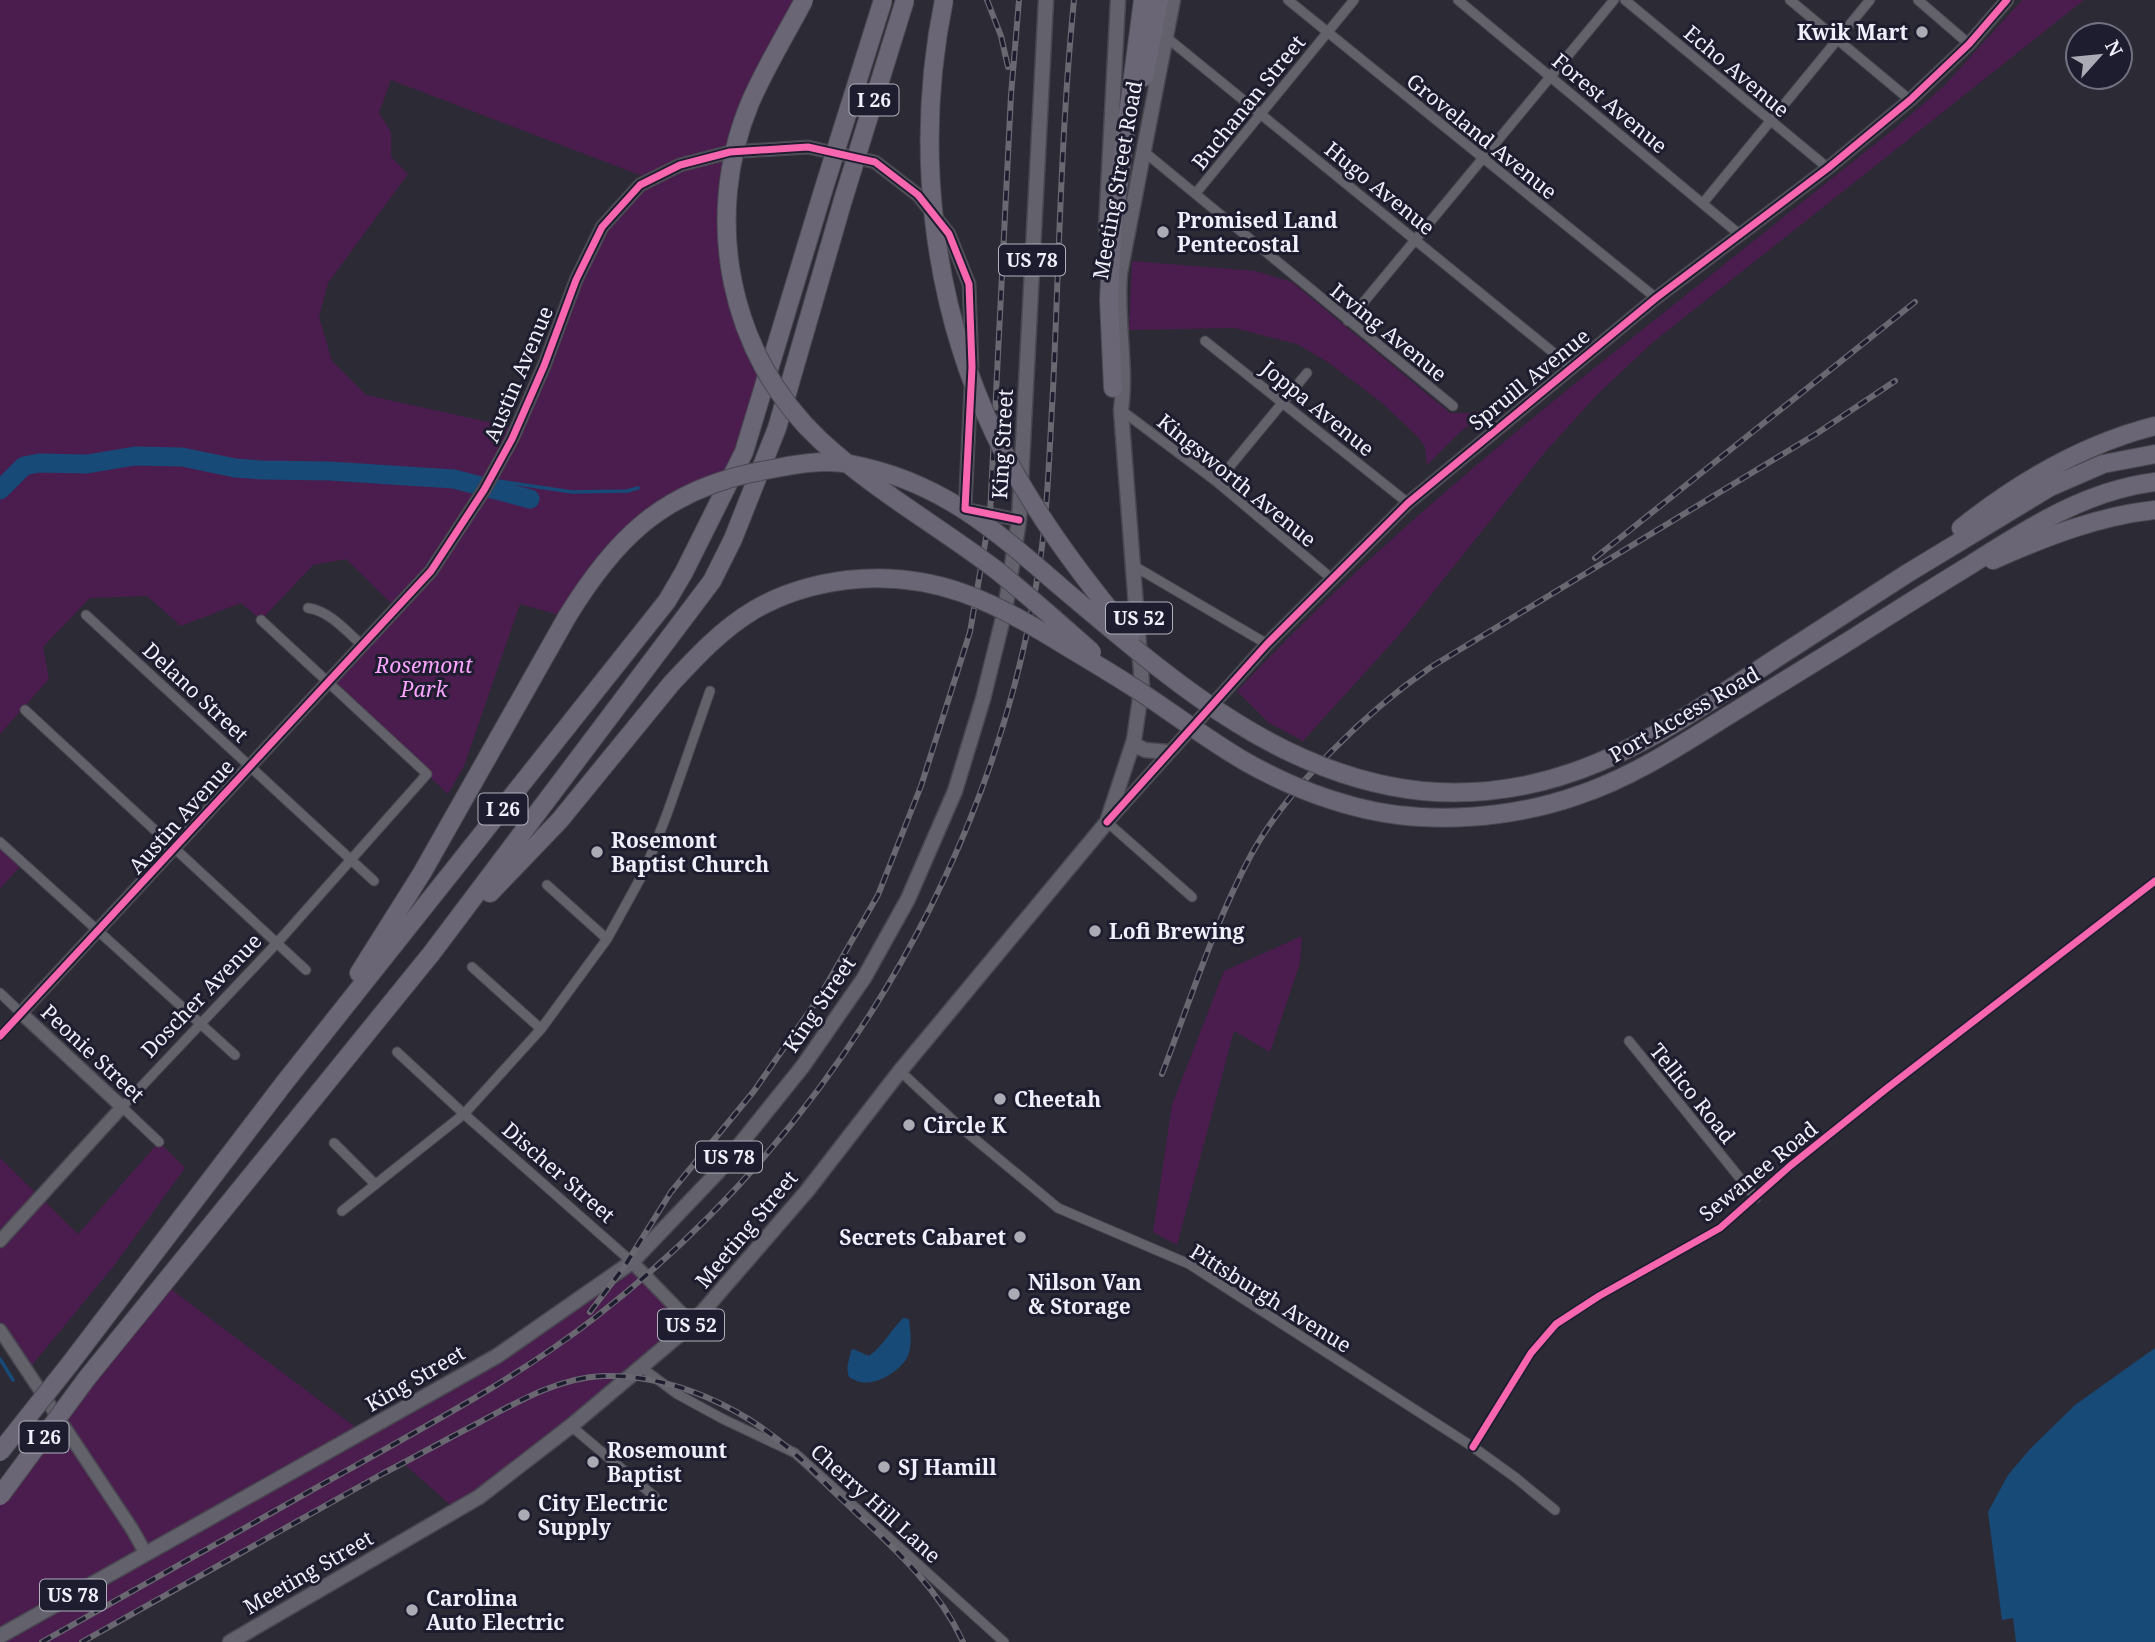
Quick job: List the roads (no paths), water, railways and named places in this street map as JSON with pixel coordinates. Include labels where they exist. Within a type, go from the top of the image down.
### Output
[{"type":"highway","points":[[804,0],[750,103],[736,149],[727,199],[729,272],[747,329],[762,362],[776,388],[820,440],[877,487],[995,569],[1134,688]]},
{"type":"highway","name":"I 26","points":[[0,1452],[285,1082],[667,601],[696,550],[744,452],[883,0]]},
{"type":"highway","name":"I 26","points":[[0,1496],[87,1378],[432,954],[712,582],[733,539],[777,428],[905,0]]},
{"type":"highway","points":[[944,0],[934,65],[929,169],[934,224],[945,286],[969,373],[996,437],[1055,536],[1114,615],[1167,675]]},
{"type":"highway","points":[[1113,388],[1109,300],[1112,235],[1143,0]]},
{"type":"highway","points":[[1119,330],[1119,237],[1133,133],[1159,0]]},
{"type":"highway","points":[[1908,573],[1973,519],[2040,473],[2088,449],[2155,426]]},
{"type":"highway","name":"Port Access Road","points":[[1167,675],[1243,728],[1290,754],[1340,772],[1383,785],[1423,791],[1489,791],[1525,786],[1572,774],[1626,752],[2019,504],[2075,474],[2103,464],[2155,454]]},
{"type":"highway","points":[[285,1082],[404,903],[591,578],[620,544],[664,508],[690,493],[714,483],[772,469],[824,462],[848,463],[917,483],[955,503],[990,527],[1167,675]]},
{"type":"highway","name":"Port Access Road","points":[[1134,688],[1244,761],[1298,787],[1357,807],[1428,817],[1487,815],[1542,806],[1575,797],[1643,768],[2010,539],[2063,509],[2108,491],[2155,482]]},
{"type":"highway","points":[[1920,596],[1988,562],[2072,528],[2111,517],[2155,510]]},
{"type":"highway","points":[[432,954],[560,820],[671,684],[701,652],[730,626],[754,610],[801,589],[833,582],[881,579],[933,584],[984,600],[1035,627],[1134,688]]},
{"type":"main road","name":"King Street","points":[[0,1636],[497,1356],[632,1262],[717,1173],[803,1066],[864,978],[908,899],[955,791],[983,699],[1005,610],[1019,520],[1046,0]]},
{"type":"main road","name":"Meeting Street Road","points":[[1118,0],[1104,254],[1105,312],[1113,388],[1121,410]]},
{"type":"main road","name":"Meeting Street Road","points":[[1107,822],[1133,744],[1142,685],[1121,410],[1124,391],[1119,330],[1120,265],[1173,0]]},
{"type":"main road","points":[[1133,744],[1145,750],[1168,752]]},
{"type":"main road","name":"Meeting Street","points":[[230,1642],[479,1497],[571,1426],[692,1324],[807,1191],[900,1071],[1107,822]]},
{"type":"street","name":"Groveland Avenue","points":[[1288,0],[1656,298]]},
{"type":"street","name":"Buchanan Street","points":[[1196,193],[1354,0]]},
{"type":"street","name":"Forest Avenue","points":[[1458,0],[1739,234]]},
{"type":"street","points":[[1348,321],[1614,0]]},
{"type":"street","name":"Echo Avenue","points":[[1625,0],[1828,168]]},
{"type":"street","points":[[1790,0],[1910,100]]},
{"type":"street","points":[[1703,203],[1870,0]]},
{"type":"street","points":[[1918,0],[1969,44]]},
{"type":"street","name":"Spruill Avenue","points":[[1107,822],[1267,644],[1408,503],[1656,298],[1828,168],[1910,100],[1969,44],[2007,0]]},
{"type":"street","name":"Hugo Avenue","points":[[1166,37],[1571,367]]},
{"type":"street","name":"Austin Avenue","points":[[0,1036],[431,571],[484,490],[512,439],[544,366],[576,280],[603,227],[640,185],[681,165],[730,152],[808,147],[875,162],[918,195],[949,234],[969,284],[972,367],[965,509],[1019,520]]},
{"type":"street","name":"Irving Avenue","points":[[1142,150],[1453,406]]},
{"type":"street","name":"Joppa Avenue","points":[[1205,341],[1408,503]]},
{"type":"street","points":[[1217,482],[1307,373]]},
{"type":"street","name":"Kingsworth Avenue","points":[[1121,410],[1217,482],[1331,578]]},
{"type":"street","points":[[1134,566],[1267,644]]},
{"type":"street","points":[[308,608],[316,609],[334,619],[363,646]]},
{"type":"street","name":"Delano Street","points":[[86,615],[374,881]]},
{"type":"street","points":[[261,620],[329,683]]},
{"type":"street","name":"Doscher Avenue","points":[[0,1241],[277,943],[427,774],[329,683]]},
{"type":"street","points":[[342,1212],[464,1114],[541,1029],[607,939],[645,870],[710,691]]},
{"type":"street","points":[[25,710],[306,970]]},
{"type":"street","points":[[1107,822],[1192,897]]},
{"type":"street","points":[[0,842],[235,1055]]},
{"type":"street","name":"Sewanee Road","points":[[1473,1447],[1531,1353],[1556,1324],[1599,1296],[1720,1228],[1790,1166],[2155,881]]},
{"type":"street","points":[[547,885],[607,939]]},
{"type":"street","points":[[472,967],[541,1029]]},
{"type":"street","name":"Peonie Street","points":[[0,993],[159,1142]]},
{"type":"street","name":"Tellico Road","points":[[1629,1041],[1756,1198]]},
{"type":"street","name":"Discher Street","points":[[397,1052],[632,1262],[692,1324]]},
{"type":"street","name":"Pittsburgh Avenue","points":[[900,1071],[958,1125],[1058,1208],[1189,1264],[1473,1447],[1555,1510]]},
{"type":"street","points":[[334,1143],[374,1184]]},
{"type":"street","points":[[0,1330],[146,1554]]},
{"type":"street","name":"Cherry Hill Lane","points":[[641,1367],[677,1394],[795,1453],[1004,1642]]},
{"type":"street","points":[[571,1426],[655,1497]]},
{"type":"water","points":[[903,1318],[909,1319],[911,1338],[909,1353],[903,1364],[876,1381],[861,1382],[850,1378],[847,1368],[851,1351],[853,1349],[869,1356]]},
{"type":"water","points":[[2155,1348],[2155,1642],[2016,1642],[2013,1618],[2002,1620],[1988,1512],[2008,1475],[2030,1449],[2075,1405]]},
{"type":"waterway","points":[[0,490],[24,466],[39,463],[87,464],[135,456],[182,457],[235,468],[262,470],[329,471],[454,479],[530,499]]},
{"type":"waterway","points":[[174,461],[382,468],[478,478],[572,492],[627,491],[638,488]]},
{"type":"waterway","points":[[0,1359],[13,1380]]},
{"type":"railway","points":[[987,0],[1001,36],[1008,67]]},
{"type":"railway","points":[[590,1312],[624,1267],[671,1192],[754,1091],[820,996],[878,895],[921,786],[970,632],[990,514],[1011,95],[1019,0]]},
{"type":"railway","points":[[42,1642],[474,1398],[537,1359],[597,1316],[680,1244],[756,1165],[825,1080],[886,989],[938,893],[980,792],[1014,687],[1037,580],[1048,485],[1063,146],[1074,0]]},
{"type":"railway","points":[[1595,558],[1915,302]]},
{"type":"railway","points":[[1162,1074],[1214,935],[1251,855],[1267,829],[1307,777],[1356,728],[1431,667],[1816,434],[1895,381]]},
{"type":"railway","points":[[82,1642],[509,1406],[570,1381],[603,1376],[629,1377],[681,1388],[730,1409],[775,1437],[906,1560],[938,1599],[963,1642]]},
{"type":"place","name":"Kwik Mart","points":[[1922,32]]},
{"type":"place","name":"Promised Land Pentecostal","points":[[1163,232]]},
{"type":"place","name":"Rosemont Baptist Church","points":[[597,852]]},
{"type":"place","name":"Lofi Brewing","points":[[1095,931]]},
{"type":"place","name":"Cheetah","points":[[1000,1099]]},
{"type":"place","name":"Circle K","points":[[909,1125]]},
{"type":"place","name":"Secrets Cabaret","points":[[1020,1237]]},
{"type":"place","name":"Nilson Van & Storage","points":[[1014,1294]]},
{"type":"place","name":"Rosemount Baptist","points":[[593,1462]]},
{"type":"place","name":"SJ Hamill","points":[[884,1467]]},
{"type":"place","name":"City Electric Supply","points":[[524,1515]]},
{"type":"place","name":"Carolina Auto Electric","points":[[412,1610]]},
{"type":"park label","name":"Rosemont Park","points":[[424,677]]}]
